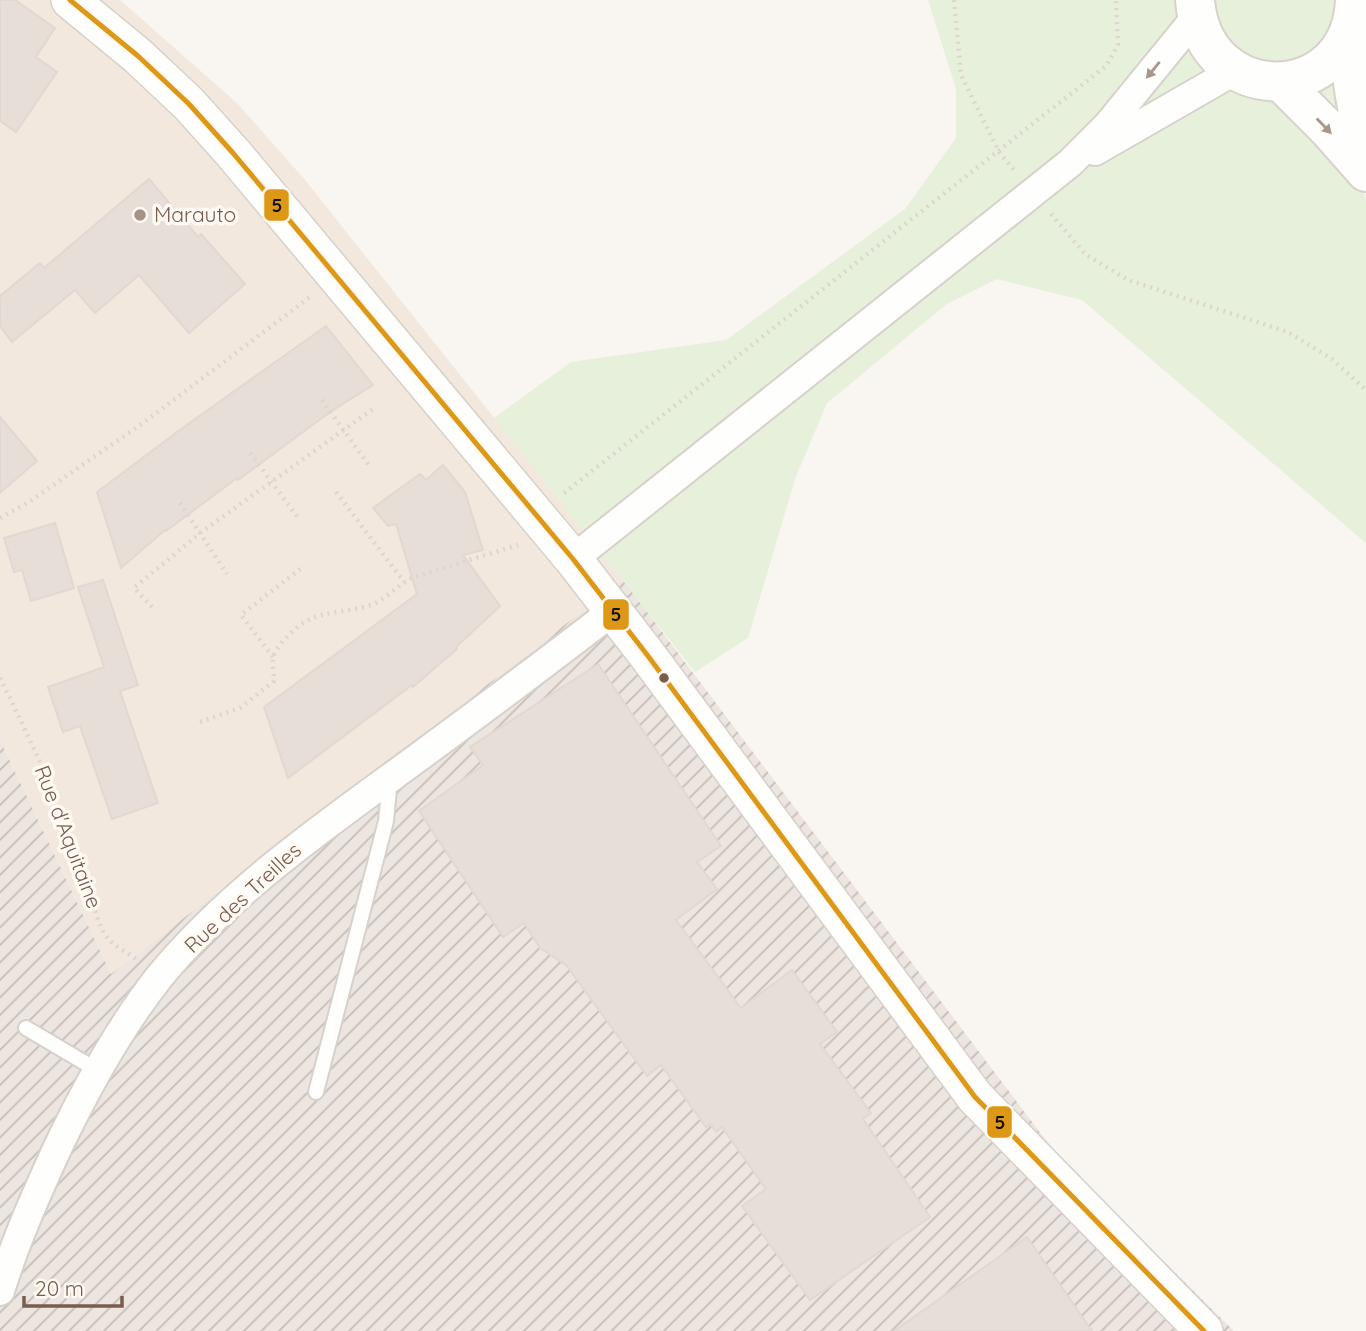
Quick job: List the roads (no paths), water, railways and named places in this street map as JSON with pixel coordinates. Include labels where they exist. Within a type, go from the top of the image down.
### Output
[{"type":"main road","points":[[1196,8],[1204,38],[1217,57],[1234,71],[1258,81],[1281,82],[1310,75],[1327,64],[1338,51],[1351,18]]},
{"type":"main road","points":[[1351,18],[1351,72],[1359,123],[1366,147]]},
{"type":"main road","points":[[1281,82],[1366,172]]},
{"type":"street","points":[[71,0],[138,56],[189,104],[554,536],[613,611],[975,1097],[1204,1331]]},
{"type":"street","points":[[554,536],[1070,163],[1107,126],[1196,8]]},
{"type":"street","points":[[1070,163],[1112,143],[1234,71]]},
{"type":"street","name":"Rue des Treilles","points":[[0,1291],[38,1189],[85,1089],[160,976],[208,926],[303,841],[613,611]]},
{"type":"lane","points":[[316,1092],[386,821],[390,778]]},
{"type":"lane","points":[[26,1028],[97,1070]]},
{"type":"place","name":"Marauto","points":[[140,215]]}]
